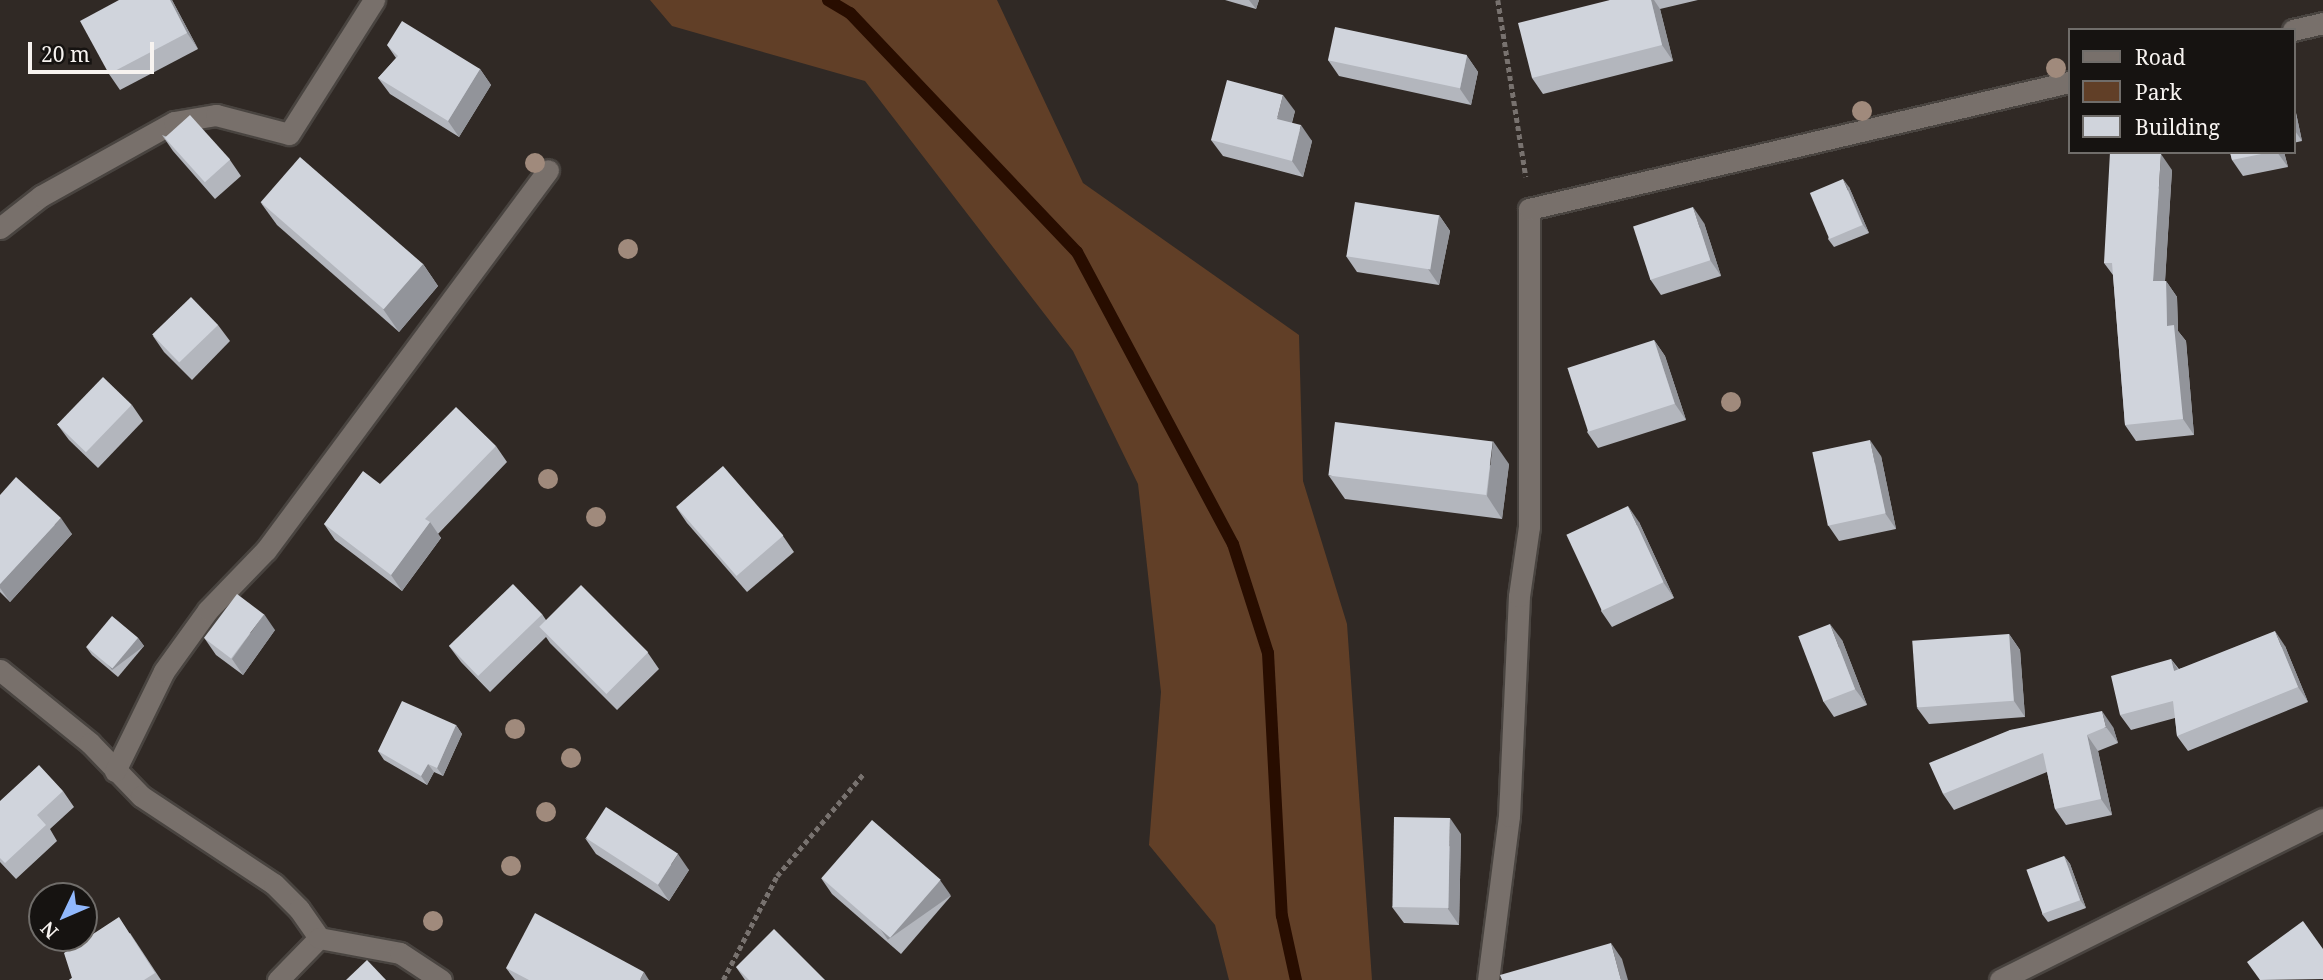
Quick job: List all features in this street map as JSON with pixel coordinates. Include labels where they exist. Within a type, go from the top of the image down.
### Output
[{"type":"street","points":[[0,228],[40,196],[174,122],[216,115],[289,134],[374,0]]},
{"type":"street","points":[[2295,30],[2323,23]]},
{"type":"street","points":[[1488,980],[1509,816],[1519,596],[1529,527],[1529,209],[2068,82]]},
{"type":"street","points":[[115,771],[164,671],[208,610],[266,550],[548,170]]},
{"type":"street","points":[[0,670],[141,796],[274,884],[319,939],[400,953],[441,980]]},
{"type":"street","points":[[2000,980],[2323,820]]},
{"type":"street","points":[[278,980],[319,939]]},
{"type":"path","points":[[1497,0],[1529,209]]},
{"type":"path","points":[[723,980],[777,876],[864,773]]},
{"type":"green space","points":[[650,0],[997,0],[1083,183],[1299,335],[1303,481],[1347,624],[1372,980],[1229,980],[1215,925],[1149,845],[1161,692],[1138,484],[1073,351],[865,81],[672,26]]},
{"type":"building","points":[[119,0],[170,0],[187,33],[109,74],[80,21]]},
{"type":"building","points":[[1610,0],[1651,0],[1662,45],[1532,78],[1518,23]]},
{"type":"building","points":[[402,21],[480,69],[448,121],[378,78],[398,56],[387,45]]},
{"type":"building","points":[[1335,27],[1467,55],[1460,88],[1328,60]]},
{"type":"building","points":[[1227,80],[1283,95],[1277,119],[1301,125],[1292,161],[1211,140]]},
{"type":"building","points":[[190,115],[230,160],[205,182],[165,138]]},
{"type":"building","points":[[2110,154],[2161,154],[2153,281],[2166,281],[2167,326],[2174,325],[2183,419],[2125,425],[2112,263],[2104,263]]},
{"type":"building","points":[[2230,154],[2261,154],[2232,160]]},
{"type":"building","points":[[300,157],[423,264],[384,309],[261,202]]},
{"type":"building","points":[[1843,179],[1863,225],[1829,239],[1810,193]]},
{"type":"building","points":[[1355,202],[1439,215],[1430,270],[1346,256]]},
{"type":"building","points":[[1693,207],[1710,260],[1650,280],[1633,226]]},
{"type":"building","points":[[191,297],[218,325],[179,363],[152,335]]},
{"type":"building","points":[[1654,340],[1675,404],[1588,432],[1567,368]]},
{"type":"building","points":[[103,377],[132,405],[86,452],[57,424]]},
{"type":"building","points":[[456,407],[496,446],[425,519],[430,522],[391,575],[324,524],[363,471],[380,484]]},
{"type":"building","points":[[1335,422],[1493,441],[1486,495],[1328,476]]},
{"type":"building","points":[[1870,440],[1886,513],[1828,526],[1812,452]]},
{"type":"building","points":[[723,466],[783,535],[737,576],[676,507]]},
{"type":"building","points":[[16,477],[61,518],[0,584],[0,495]]},
{"type":"building","points":[[1628,506],[1663,582],[1602,611],[1566,535]]},
{"type":"building","points":[[513,584],[542,614],[478,676],[449,646]]},
{"type":"building","points":[[581,585],[648,652],[606,694],[539,627]]},
{"type":"building","points":[[237,594],[264,614],[231,658],[204,638]]},
{"type":"building","points":[[112,616],[138,638],[112,668],[86,647]]},
{"type":"building","points":[[1830,624],[1855,689],[1823,702],[1798,636]]},
{"type":"building","points":[[2275,631],[2298,687],[2177,736],[2173,701],[2120,715],[2111,676],[2171,659],[2174,671]]},
{"type":"building","points":[[2009,634],[2014,701],[1917,708],[1912,641]]},
{"type":"building","points":[[402,701],[456,725],[437,768],[428,764],[421,776],[378,751]]},
{"type":"building","points":[[2102,711],[2106,727],[2087,735],[2101,799],[2055,809],[2043,753],[1943,794],[1929,763],[2010,730]]},
{"type":"building","points":[[39,765],[63,791],[37,815],[46,825],[5,863],[0,858],[0,801]]},
{"type":"building","points":[[606,807],[678,854],[658,885],[586,838]]},
{"type":"building","points":[[1394,817],[1450,818],[1448,908],[1392,907]]},
{"type":"building","points":[[872,820],[941,880],[890,938],[821,878]]},
{"type":"building","points":[[2064,856],[2080,900],[2042,914],[2026,870]]},
{"type":"building","points":[[535,913],[644,972],[640,980],[529,980],[506,968]]},
{"type":"building","points":[[119,917],[155,973],[144,980],[69,980],[72,978],[64,953],[98,952],[98,931]]},
{"type":"building","points":[[2303,921],[2323,949],[2323,979],[2260,980],[2247,962]]},
{"type":"building","points":[[774,929],[825,980],[749,980],[736,967]]},
{"type":"building","points":[[1611,943],[1621,980],[1502,980],[1500,975]]},
{"type":"building","points":[[367,960],[386,980],[346,980]]},
{"type":"waterway","points":[[828,0],[850,13],[1077,252],[1233,544],[1268,653],[1282,916],[1296,980]]}]
